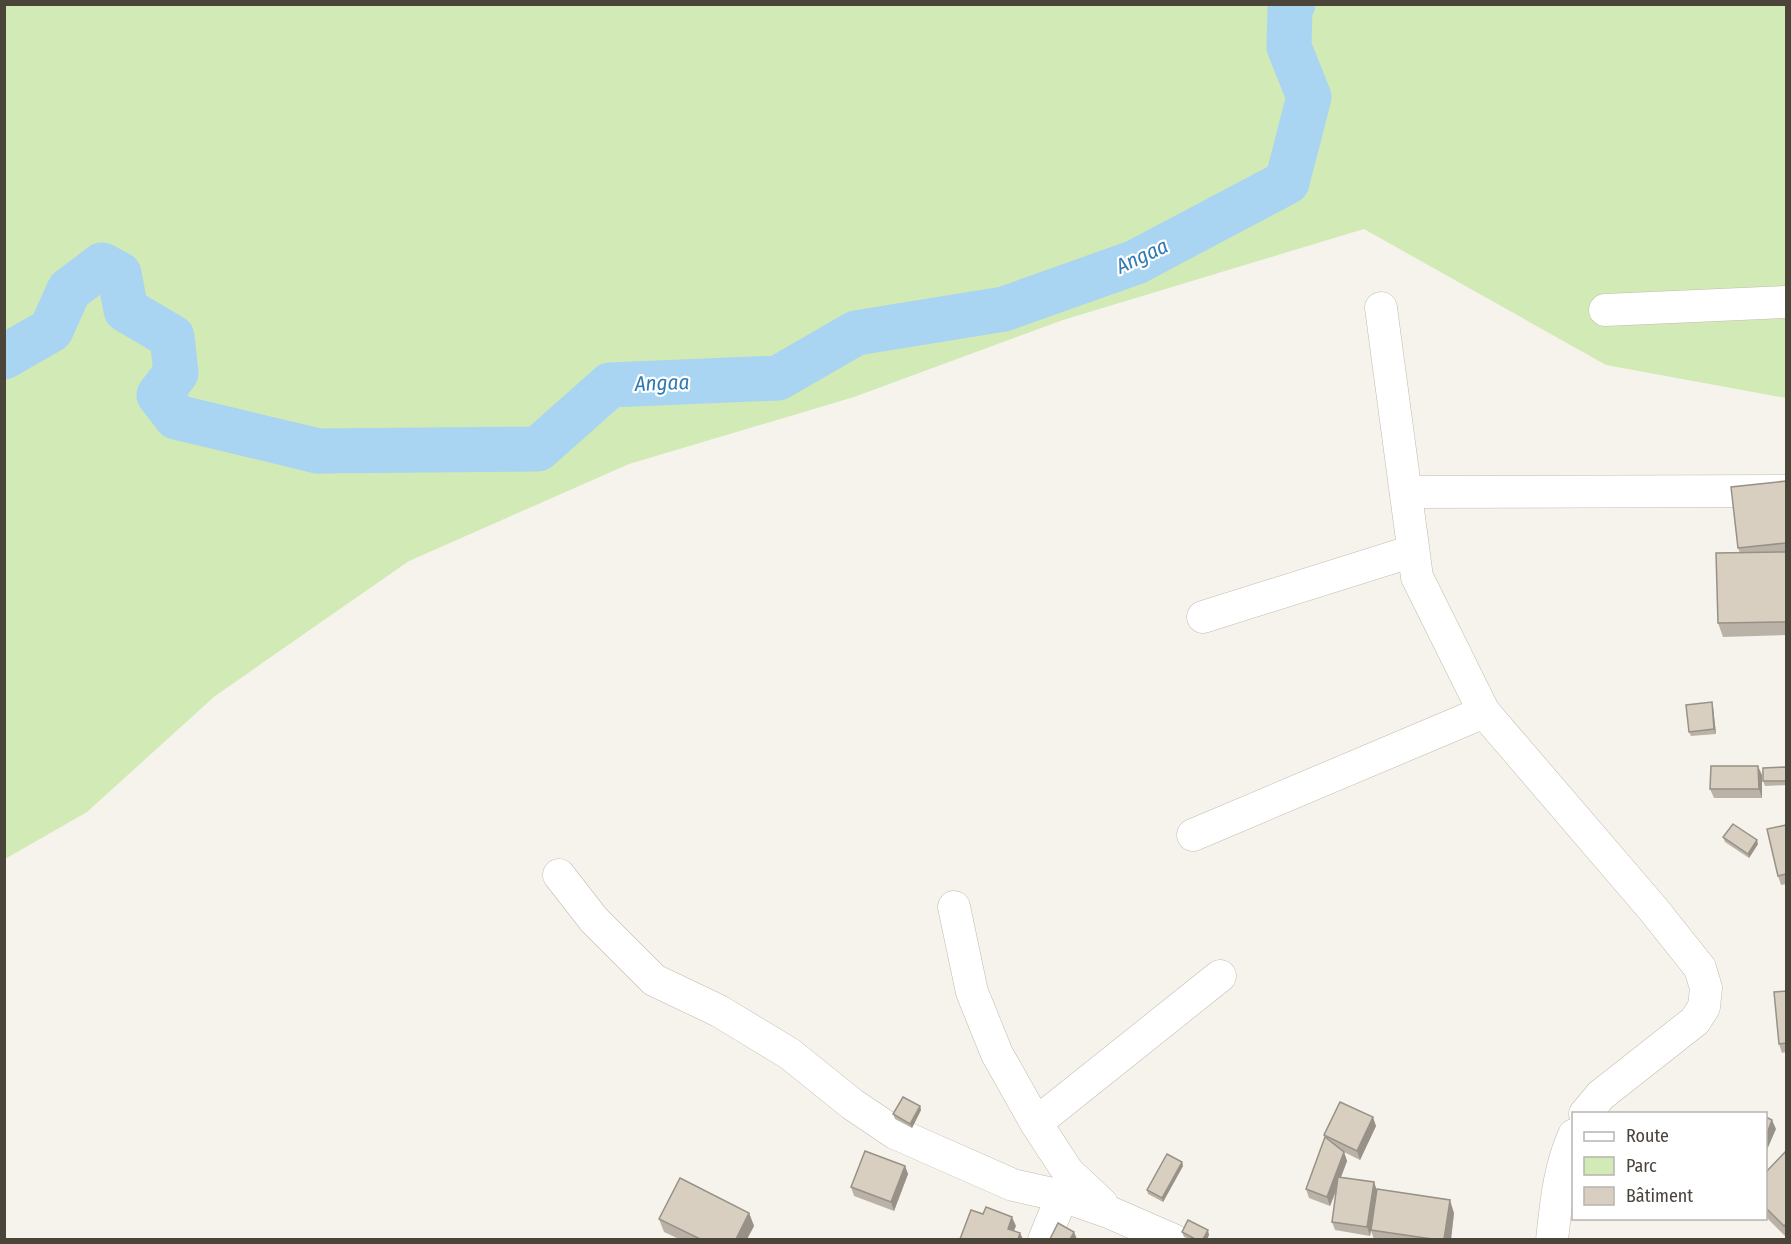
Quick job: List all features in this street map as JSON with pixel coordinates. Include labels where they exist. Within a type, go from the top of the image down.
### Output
[{"type":"street","points":[[1605,310],[1786,302]]},
{"type":"street","points":[[1381,308],[1417,577],[1484,712],[1653,909],[1700,968],[1706,988],[1704,1007],[1695,1021],[1601,1095],[1586,1112]]},
{"type":"street","points":[[1406,492],[1786,491]]},
{"type":"street","points":[[1203,617],[1413,551]]},
{"type":"street","points":[[1193,835],[1484,712]]},
{"type":"street","points":[[559,875],[594,921],[654,980],[719,1011],[790,1054],[852,1104],[895,1133],[1013,1185],[1062,1196],[1111,1213],[1173,1239]]},
{"type":"street","points":[[954,906],[972,992],[997,1054],[1036,1123],[1068,1172],[1111,1213]]},
{"type":"street","points":[[1036,1123],[1220,976]]},
{"type":"street","points":[[1552,1239],[1557,1194],[1565,1154],[1572,1139]]},
{"type":"street","points":[[1044,1239],[1062,1196]]},
{"type":"green space","points":[[5,5],[1786,5],[1786,398],[1606,365],[1364,229],[1063,320],[854,397],[629,464],[409,561],[215,696],[87,812],[5,859]]},
{"type":"building","points":[[1786,481],[1786,543],[1738,548],[1731,487]]},
{"type":"building","points":[[1786,552],[1786,622],[1718,623],[1716,553]]},
{"type":"building","points":[[1712,702],[1714,729],[1689,732],[1686,705]]},
{"type":"building","points":[[1711,766],[1758,766],[1759,789],[1710,789]]},
{"type":"building","points":[[1786,767],[1786,781],[1763,781],[1763,768]]},
{"type":"building","points":[[1733,824],[1757,840],[1748,854],[1723,837]]},
{"type":"building","points":[[1786,825],[1786,874],[1778,876],[1767,829]]},
{"type":"building","points":[[1786,991],[1786,1043],[1779,1044],[1774,992]]},
{"type":"building","points":[[903,1097],[920,1106],[910,1124],[893,1114]]},
{"type":"building","points":[[1340,1102],[1373,1117],[1357,1151],[1324,1135]]},
{"type":"building","points":[[1767,1118],[1772,1120],[1767,1133]]},
{"type":"building","points":[[1325,1137],[1344,1152],[1327,1197],[1306,1189]]},
{"type":"building","points":[[865,1151],[905,1166],[891,1202],[851,1187]]},
{"type":"building","points":[[1786,1151],[1786,1224],[1784,1226],[1767,1209],[1767,1171]]},
{"type":"building","points":[[1167,1154],[1182,1162],[1162,1198],[1147,1190]]},
{"type":"building","points":[[1338,1177],[1374,1182],[1367,1227],[1332,1222]]},
{"type":"building","points":[[680,1178],[749,1213],[736,1239],[700,1239],[659,1219]]},
{"type":"building","points":[[1377,1189],[1450,1200],[1444,1239],[1371,1230]]},
{"type":"building","points":[[986,1207],[1012,1217],[1008,1229],[1020,1233],[1018,1239],[960,1239],[971,1210],[983,1214]]},
{"type":"building","points":[[1188,1220],[1208,1230],[1203,1239],[1195,1239],[1182,1232]]},
{"type":"building","points":[[1058,1223],[1074,1232],[1070,1239],[1050,1239]]},
{"type":"waterway","name":"Angaa","points":[[4,357],[51,330],[69,290],[102,265],[119,274],[126,310],[172,337],[176,373],[159,395],[176,417],[318,451],[538,449],[610,385],[778,378],[856,333],[1004,309],[1136,262],[1287,182],[1309,97],[1289,47],[1290,8],[1293,4]]}]
